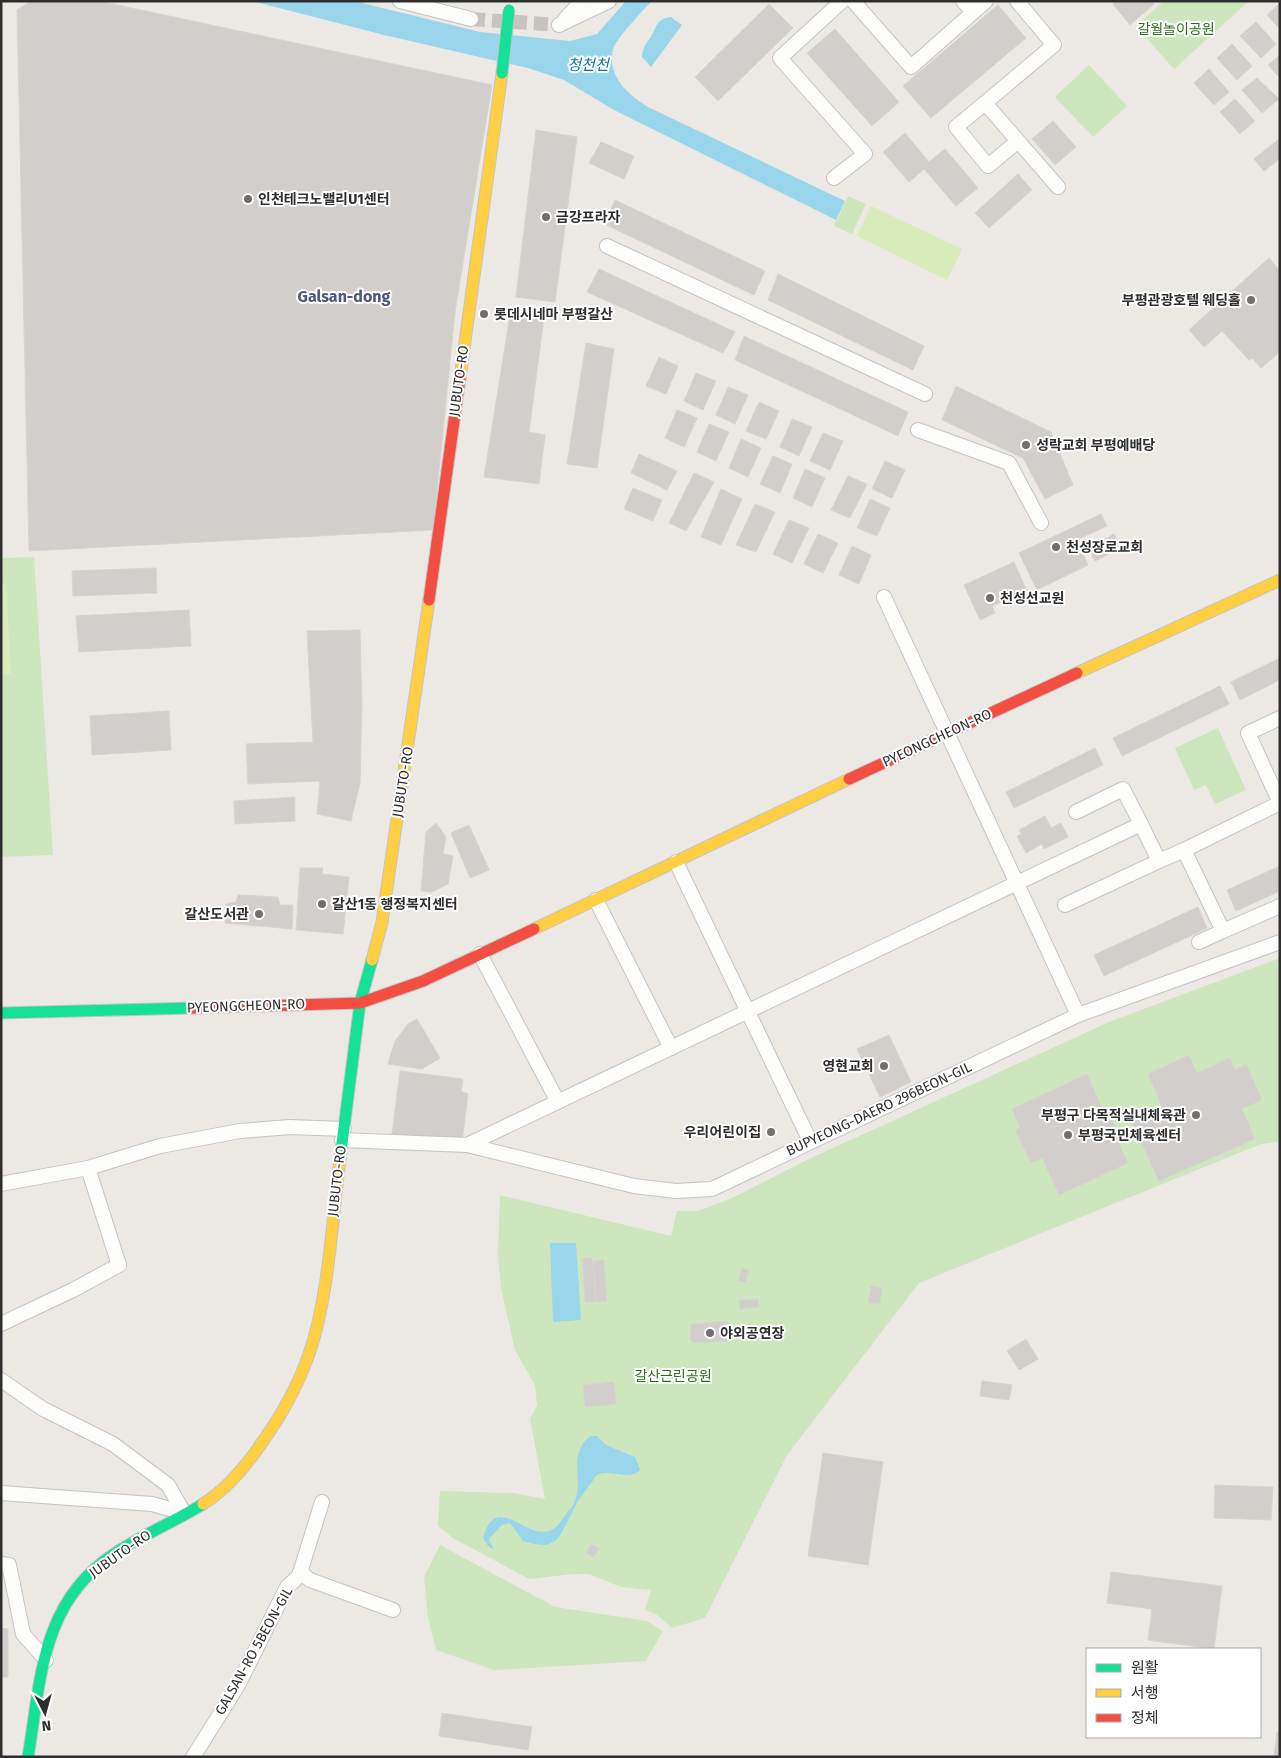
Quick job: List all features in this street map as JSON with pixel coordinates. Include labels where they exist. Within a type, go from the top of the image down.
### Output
[{"type":"main road","name":"JUBUTO-RO","points":[[28,1757],[46,1660],[56,1618],[67,1598],[82,1581],[104,1562],[131,1543],[209,1500],[233,1478],[253,1453],[291,1394],[309,1354],[321,1306],[360,1003],[382,922],[418,681],[510,6]]},
{"type":"main road","name":"PYEONGCHEON-RO","points":[[1,1014],[360,1003],[423,981],[946,733],[1280,580]]},
{"type":"street","points":[[400,1],[471,19]]},
{"type":"street","points":[[582,1],[559,25],[609,1]]},
{"type":"street","points":[[834,178],[865,154],[780,58],[842,1]]},
{"type":"street","points":[[853,1],[911,67],[986,1]]},
{"type":"street","points":[[963,1],[973,12]]},
{"type":"street","points":[[1017,1],[1054,45],[956,127],[988,166],[1017,142]]},
{"type":"street","points":[[985,103],[1058,187]]},
{"type":"street","points":[[606,246],[925,394]]},
{"type":"street","points":[[918,430],[1009,463],[1041,523]]},
{"type":"street","points":[[884,597],[1015,883],[1048,948],[1078,1015]]},
{"type":"street","points":[[1065,904],[1184,850],[1280,803],[1248,733],[1280,719]]},
{"type":"street","points":[[1076,812],[1123,789],[1159,860]]},
{"type":"street","name":"BUPYEONG-DAERO 296BEON-GIL","points":[[467,1145],[1141,824]]},
{"type":"street","points":[[1184,850],[1223,931]]},
{"type":"street","points":[[676,862],[810,1141]]},
{"type":"street","points":[[596,900],[672,1048]]},
{"type":"street","points":[[1199,942],[1280,906]]},
{"type":"street","name":"BUPYEONG-DAERO 296BEON-GIL","points":[[1,1184],[88,1168],[160,1146],[240,1131],[290,1127],[343,1134],[467,1145],[634,1186],[676,1191],[712,1189],[1078,1015],[1280,942]]},
{"type":"street","points":[[480,954],[558,1102]]},
{"type":"street","points":[[1,1324],[73,1290],[118,1265],[88,1168]]},
{"type":"street","points":[[1,1380],[44,1409],[113,1444],[168,1485],[184,1514]]},
{"type":"street","points":[[1,1492],[152,1504],[184,1514]]},
{"type":"street","name":"GALSAN-RO 5BEON-GIL","points":[[193,1757],[237,1687],[287,1587],[300,1576],[322,1502]]},
{"type":"street","points":[[1,1564],[9,1565],[23,1634],[46,1660]]},
{"type":"street","name":"GALSAN-RO 5BEON-GIL","points":[[300,1572],[310,1580],[393,1610]]},
{"type":"green space","name":"갈월놀이공원","points":[[1164,1],[1249,1],[1174,69],[1136,26]]},
{"type":"green space","points":[[1089,65],[1127,106],[1093,137],[1055,97]]},
{"type":"green space","points":[[848,196],[866,204],[852,234],[834,226]]},
{"type":"green space","points":[[871,206],[962,249],[947,280],[857,236]]},
{"type":"green space","points":[[34,557],[53,855],[1,857],[1,558]]},
{"type":"green space","points":[[6,583],[11,674],[1,675],[1,584]]},
{"type":"green space","points":[[1218,728],[1246,790],[1215,804],[1206,785],[1194,790],[1175,748]]},
{"type":"green space","name":"갈산근린공원","points":[[1280,958],[1280,1142],[1261,1144],[919,1283],[787,1455],[705,1618],[672,1628],[656,1614],[645,1610],[651,1590],[621,1587],[589,1574],[529,1579],[453,1538],[438,1526],[440,1491],[513,1493],[545,1499],[530,1419],[537,1405],[535,1385],[515,1350],[501,1288],[498,1255],[500,1195],[671,1236],[677,1211],[698,1211],[730,1199],[809,1159],[1109,1022]]},
{"type":"green space","points":[[440,1545],[555,1607],[647,1621],[663,1631],[646,1661],[494,1670],[436,1650],[428,1618],[424,1577]]},
{"type":"water","name":"청천천","points":[[252,1],[354,1],[480,32],[570,41],[597,34],[626,1],[652,1],[624,32],[613,49],[613,68],[620,83],[626,90],[648,107],[845,201],[836,220],[614,110],[564,80],[528,68],[384,35]]},
{"type":"water","points":[[671,17],[682,25],[651,67],[642,57],[643,49],[657,24]]},
{"type":"water","points":[[550,1243],[576,1243],[581,1320],[553,1322]]},
{"type":"water","points":[[590,1436],[597,1436],[606,1445],[635,1457],[640,1470],[630,1475],[602,1473],[597,1475],[578,1501],[560,1536],[555,1541],[546,1545],[523,1541],[510,1523],[502,1525],[489,1539],[494,1550],[488,1546],[483,1538],[489,1524],[496,1518],[505,1517],[524,1526],[545,1532],[558,1526],[575,1501],[578,1484],[577,1467],[579,1451]]},
{"type":"building","name":"인천테크노밸리U1센터","points":[[31,1],[99,1],[492,85],[455,312],[433,530],[29,551],[17,10]]},
{"type":"building","points":[[1116,1],[1152,1],[1154,4],[1130,25],[1113,4]]},
{"type":"building","points":[[1280,3],[1280,29],[1267,15]]},
{"type":"building","points":[[769,4],[793,28],[718,101],[695,77]]},
{"type":"building","points":[[998,5],[1026,38],[931,118],[903,86]]},
{"type":"building","points":[[1256,22],[1276,44],[1261,58],[1240,36]]},
{"type":"building","points":[[835,29],[899,102],[872,126],[807,53]]},
{"type":"building","points":[[1232,44],[1252,66],[1237,80],[1217,58]]},
{"type":"building","points":[[1280,55],[1280,78],[1268,65]]},
{"type":"building","points":[[1209,69],[1229,92],[1214,105],[1194,83]]},
{"type":"building","points":[[1257,78],[1279,99],[1262,113],[1242,90]]},
{"type":"building","points":[[1235,99],[1255,121],[1240,134],[1220,112]]},
{"type":"building","points":[[1053,121],[1076,147],[1055,165],[1032,139]]},
{"type":"building","name":"금강프라자","points":[[536,130],[577,137],[555,302],[516,297]]},
{"type":"building","points":[[905,133],[929,162],[945,149],[978,188],[956,206],[924,169],[909,182],[883,152]]},
{"type":"building","points":[[1279,139],[1280,159],[1264,171],[1254,159]]},
{"type":"building","points":[[601,142],[634,156],[624,179],[589,163]]},
{"type":"building","points":[[1018,174],[1032,190],[989,228],[975,213]]},
{"type":"building","points":[[615,200],[765,271],[754,295],[604,224]]},
{"type":"building","name":"부평관광호텔 웨딩홀","points":[[1269,258],[1280,271],[1280,352],[1261,368],[1252,358],[1249,360],[1222,331],[1204,347],[1189,330]]},
{"type":"building","points":[[599,269],[735,332],[723,353],[587,292]]},
{"type":"building","points":[[778,274],[924,346],[913,370],[768,300]]},
{"type":"building","points":[[510,315],[544,317],[529,432],[545,435],[539,484],[484,477]]},
{"type":"building","points":[[744,336],[908,412],[898,436],[735,360]]},
{"type":"building","points":[[586,343],[614,349],[597,468],[567,464]]},
{"type":"building","points":[[659,357],[678,366],[666,394],[646,386]]},
{"type":"building","points":[[696,373],[716,381],[703,410],[684,401]]},
{"type":"building","name":"성락교회 부평예배당","points":[[956,386],[1051,432],[1073,485],[1045,499],[1023,458],[942,420]]},
{"type":"building","points":[[728,387],[748,395],[735,424],[716,415]]},
{"type":"building","points":[[759,402],[779,411],[766,439],[746,431]]},
{"type":"building","points":[[677,410],[697,418],[684,447],[665,438]]},
{"type":"building","points":[[792,419],[812,427],[799,456],[780,447]]},
{"type":"building","points":[[709,424],[729,432],[716,461],[697,452]]},
{"type":"building","points":[[823,433],[843,441],[830,470],[810,461]]},
{"type":"building","points":[[741,439],[761,448],[748,477],[729,468]]},
{"type":"building","points":[[639,454],[677,471],[667,490],[631,473]]},
{"type":"building","points":[[773,456],[792,464],[780,493],[760,484]]},
{"type":"building","points":[[885,461],[905,470],[892,498],[872,489]]},
{"type":"building","points":[[805,469],[825,478],[812,507],[793,498]]},
{"type":"building","points":[[694,473],[714,482],[686,531],[669,523]]},
{"type":"building","points":[[848,476],[867,484],[850,518],[831,510]]},
{"type":"building","points":[[633,488],[662,500],[653,521],[624,509]]},
{"type":"building","points":[[721,489],[742,499],[721,545],[701,537]]},
{"type":"building","points":[[870,499],[890,508],[877,536],[857,528]]},
{"type":"building","points":[[755,504],[775,512],[756,552],[736,545]]},
{"type":"building","name":"천성장로교회","points":[[1101,514],[1107,526],[1076,540],[1088,565],[1037,590],[1019,553]]},
{"type":"building","points":[[789,520],[809,528],[792,563],[773,554]]},
{"type":"building","points":[[818,534],[838,543],[823,573],[804,564]]},
{"type":"building","points":[[1114,534],[1121,548],[1095,561],[1088,548]]},
{"type":"building","points":[[852,546],[871,555],[859,584],[839,575]]},
{"type":"building","name":"천성선교원","points":[[1014,562],[1027,591],[992,606],[995,613],[980,620],[964,585]]},
{"type":"building","points":[[156,568],[157,593],[73,596],[72,571]]},
{"type":"building","points":[[189,610],[191,646],[79,652],[76,616]]},
{"type":"building","points":[[360,630],[362,707],[360,783],[351,821],[317,814],[320,781],[248,784],[246,744],[313,742],[307,631]]},
{"type":"building","points":[[1280,658],[1280,680],[1240,700],[1231,682]]},
{"type":"building","points":[[1220,686],[1229,704],[1122,756],[1113,738]]},
{"type":"building","points":[[169,711],[171,750],[92,755],[90,716]]},
{"type":"building","points":[[1095,748],[1103,765],[1014,808],[1006,792]]},
{"type":"building","points":[[295,797],[295,821],[235,824],[234,801]]},
{"type":"building","points":[[1045,816],[1051,828],[1061,823],[1068,837],[1044,849],[1042,844],[1026,853],[1017,836],[1021,834],[1019,830]]},
{"type":"building","points":[[436,823],[446,837],[443,854],[453,856],[448,884],[432,892],[421,891],[426,832]]},
{"type":"building","points":[[469,825],[489,870],[470,878],[451,833]]},
{"type":"building","points":[[1280,866],[1280,891],[1236,911],[1227,890]]},
{"type":"building","name":"갈산1동 행정복지센터","points":[[300,868],[323,868],[322,874],[349,877],[343,934],[296,930]]},
{"type":"building","name":"갈산도서관","points":[[238,895],[278,897],[280,905],[293,905],[292,929],[225,923],[226,904],[236,902]]},
{"type":"building","points":[[1198,907],[1207,928],[1104,976],[1094,955]]},
{"type":"building","points":[[417,1019],[440,1058],[422,1069],[388,1064],[395,1041],[408,1024]]},
{"type":"building","name":"영현교회","points":[[889,1035],[911,1082],[880,1097],[857,1049]]},
{"type":"building","name":"부평구 다목적실내체육관","points":[[1189,1055],[1197,1073],[1230,1058],[1235,1070],[1246,1064],[1262,1100],[1242,1109],[1255,1139],[1159,1181],[1132,1122],[1163,1108],[1148,1074]]},
{"type":"building","points":[[400,1071],[463,1079],[461,1091],[468,1094],[462,1142],[397,1140],[392,1134]]},
{"type":"building","name":"부평국민체육센터","points":[[1087,1074],[1108,1121],[1112,1120],[1121,1141],[1118,1142],[1128,1163],[1059,1195],[1042,1158],[1031,1163],[1015,1130],[1020,1127],[1012,1109]]},
{"type":"building","points":[[582,1258],[592,1258],[596,1302],[585,1302]]},
{"type":"building","points":[[604,1260],[607,1301],[596,1302],[593,1261]]},
{"type":"building","points":[[742,1268],[749,1270],[745,1283],[738,1281]]},
{"type":"building","points":[[871,1286],[882,1288],[880,1304],[868,1303]]},
{"type":"building","points":[[758,1299],[759,1307],[740,1309],[739,1300]]},
{"type":"building","name":"야외공연장","points":[[726,1321],[730,1324],[731,1337],[728,1341],[693,1343],[690,1340],[691,1324]]},
{"type":"building","points":[[1026,1339],[1038,1359],[1019,1370],[1007,1351]]},
{"type":"building","points":[[982,1381],[1012,1385],[1009,1400],[980,1396]]},
{"type":"building","points":[[614,1382],[616,1404],[585,1407],[583,1385]]},
{"type":"building","points":[[823,1453],[883,1462],[868,1565],[808,1556]]},
{"type":"building","points":[[1215,1485],[1273,1487],[1271,1520],[1214,1518]]},
{"type":"building","points":[[591,1544],[599,1548],[594,1557],[586,1553]]},
{"type":"building","points":[[1111,1572],[1222,1586],[1214,1648],[1148,1640],[1152,1609],[1107,1603]]},
{"type":"building","points":[[1,1628],[8,1629],[8,1677],[1,1677]]},
{"type":"building","points":[[442,1713],[532,1727],[528,1750],[439,1736]]},
{"type":"building","points":[[1277,1732],[1280,1732],[1280,1757],[1274,1757]]},
{"type":"tunnel","points":[[471,19],[559,25]]},
{"type":"traffic: fast","points":[[502,73],[509,10]]},
{"type":"traffic: fast","points":[[340,1159],[360,1003],[372,960]]},
{"type":"traffic: fast","points":[[1,1013],[193,1008]]},
{"type":"traffic: fast","points":[[28,1757],[48,1644],[58,1619],[72,1595],[90,1573],[114,1554],[203,1504]]},
{"type":"traffic: slow","points":[[460,378],[502,73]]},
{"type":"traffic: slow","points":[[1077,673],[1280,580]]},
{"type":"traffic: slow","points":[[372,960],[382,922],[429,600]]},
{"type":"traffic: slow","points":[[534,929],[849,779]]},
{"type":"traffic: slow","points":[[203,1504],[228,1484],[255,1452],[282,1412],[305,1366],[316,1332],[321,1308],[329,1258],[340,1159]]},
{"type":"traffic: jam","points":[[429,600],[460,378]]},
{"type":"traffic: jam","points":[[849,779],[1077,673]]},
{"type":"traffic: jam","points":[[193,1008],[360,1003],[423,981],[534,929]]},
{"type":"place","name":"인천테크노밸리U1센터","points":[[248,199]]},
{"type":"place","name":"금강프라자","points":[[546,217]]},
{"type":"place","name":"부평관광호텔 웨딩홀","points":[[1251,300]]},
{"type":"place","name":"롯데시네마 부평갈산","points":[[484,314]]},
{"type":"place","name":"성락교회 부평예배당","points":[[1026,445]]},
{"type":"place","name":"천성장로교회","points":[[1056,547]]},
{"type":"place","name":"천성선교원","points":[[990,598]]},
{"type":"place","name":"갈산1동 행정복지센터","points":[[322,904]]},
{"type":"place","name":"갈산도서관","points":[[259,914]]},
{"type":"place","name":"영현교회","points":[[884,1066]]},
{"type":"place","name":"부평구 다목적실내체육관","points":[[1196,1115]]},
{"type":"place","name":"우리어린이집","points":[[771,1132]]},
{"type":"place","name":"부평국민체육센터","points":[[1068,1135]]},
{"type":"place","name":"야외공연장","points":[[710,1333]]},
{"type":"district","name":"Galsan-dong","points":[[344,296]]}]
